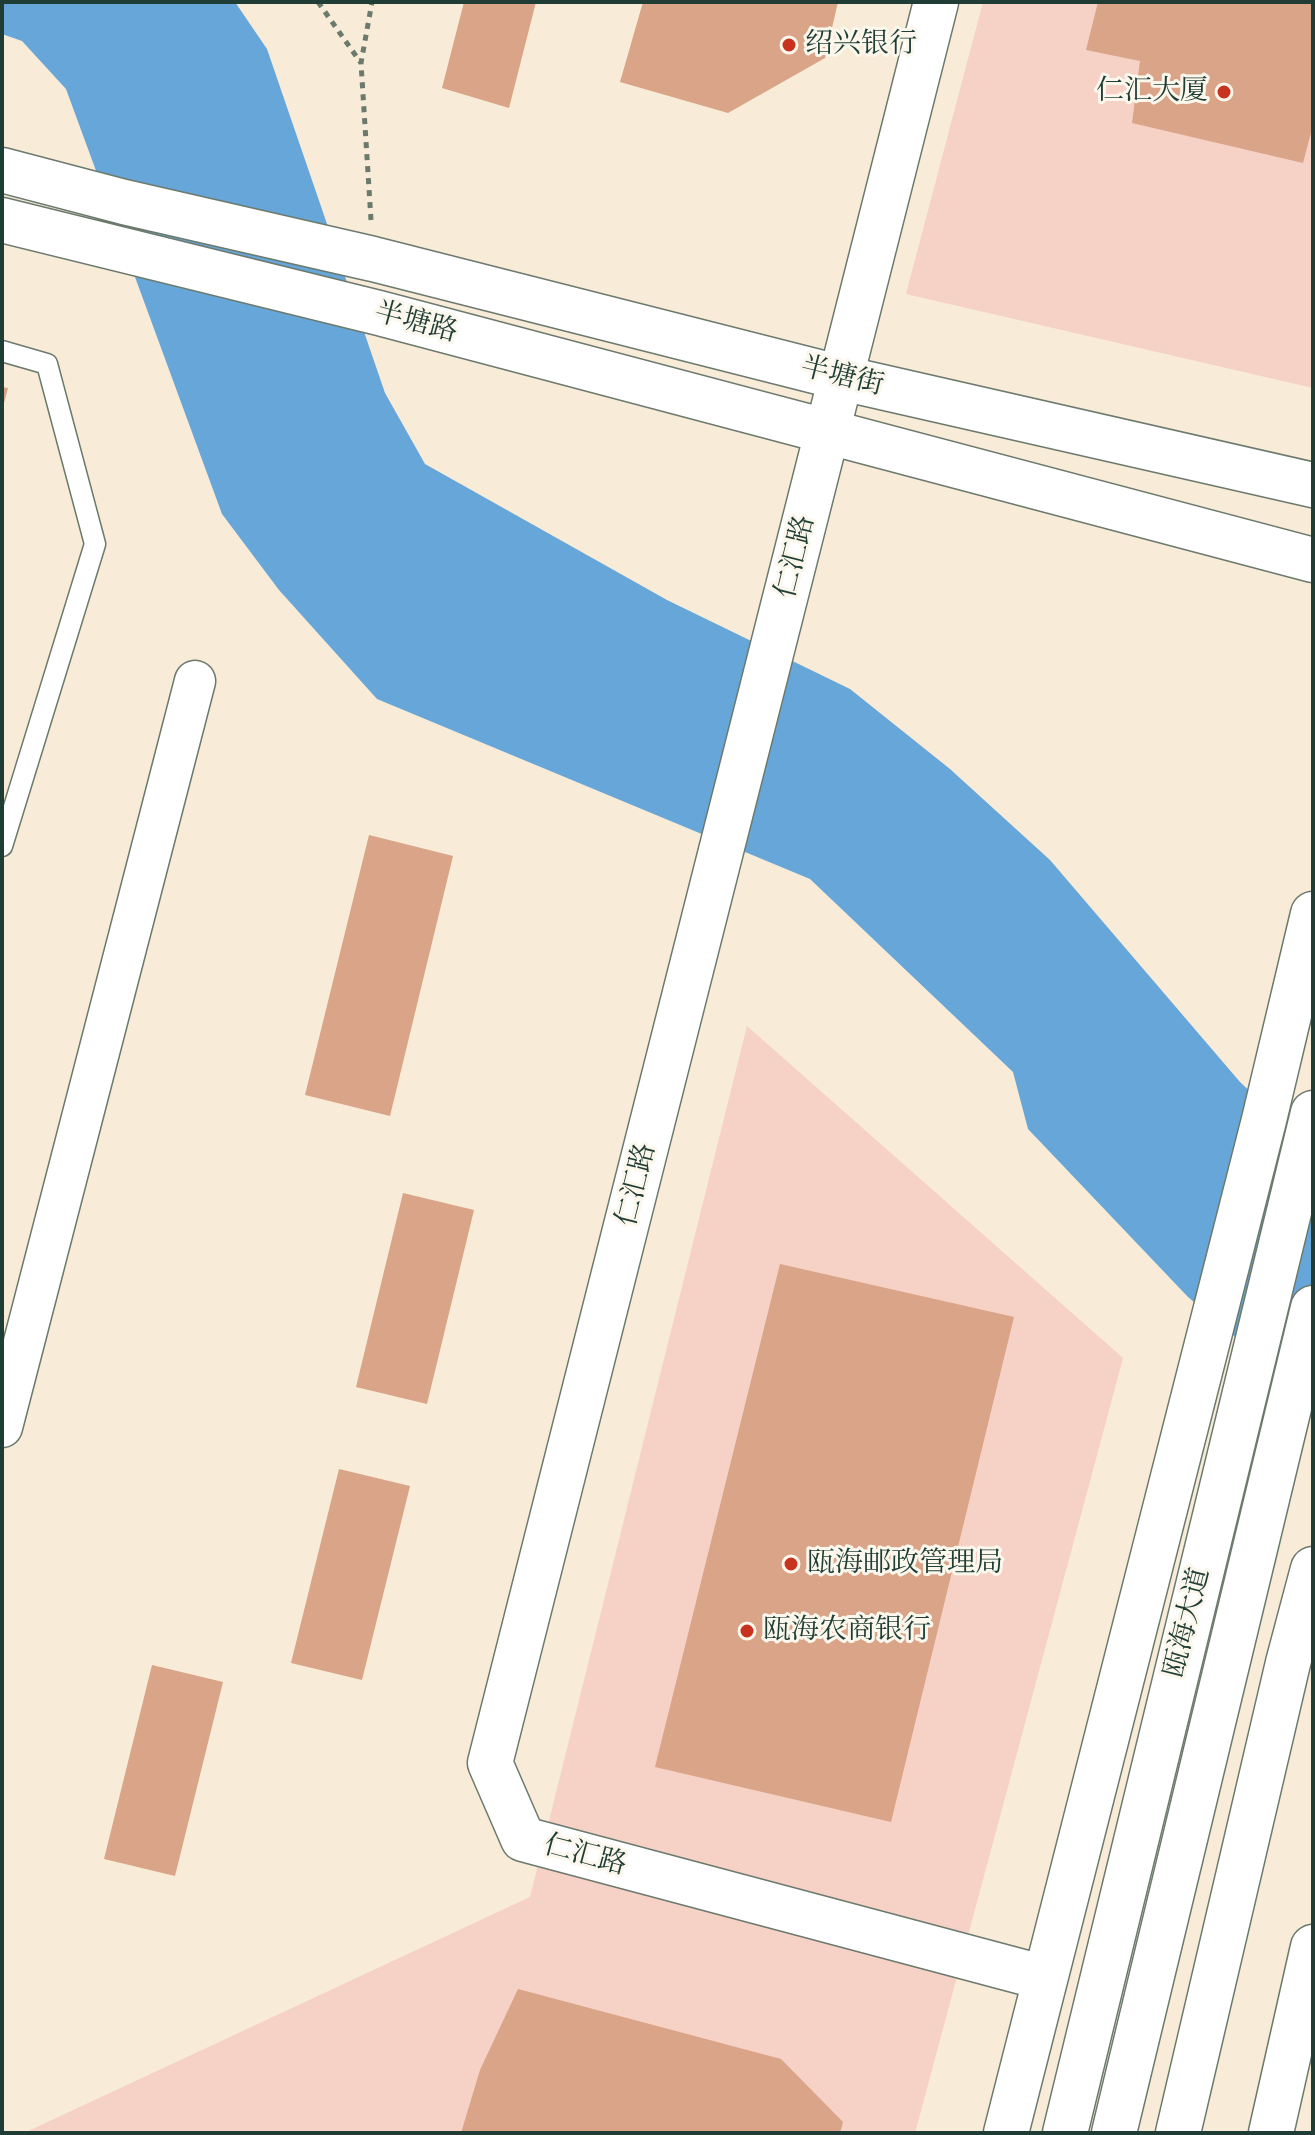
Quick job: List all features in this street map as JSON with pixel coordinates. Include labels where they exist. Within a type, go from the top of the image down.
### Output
[{"type":"main road","name":"仁汇路","points":[[936,2],[490,1763],[523,1839],[1045,1978]]},
{"type":"main road","name":"半塘路","points":[[2,170],[124,202],[373,259]]},
{"type":"main road","name":"半塘路","points":[[2,220],[379,313],[827,434]]},
{"type":"main road","name":"半塘街","points":[[373,259],[842,378],[1313,485]]},
{"type":"main road","name":"半塘街","points":[[827,434],[1313,560]]},
{"type":"main road","points":[[1006,2133],[1264,1120],[1313,914]]},
{"type":"main road","name":"瓯海大道","points":[[1065,2133],[1311,1121]]},
{"type":"main road","name":"瓯海大道","points":[[1114,2133],[1313,1308]]},
{"type":"main road","points":[[1178,2133],[1288,1663],[1313,1569]]},
{"type":"main road","points":[[1271,2133],[1313,1947]]},
{"type":"street","points":[[2,1427],[195,681]]},
{"type":"lane","points":[[2,351],[47,364],[95,544],[2,846]]},
{"type":"path","points":[[318,2],[361,63]]},
{"type":"path","points":[[372,2],[361,63],[373,259]]},
{"type":"shaded area","points":[[983,2],[1313,2],[1313,388],[906,294]]},
{"type":"shaded area","points":[[747,1026],[1123,1358],[915,2133],[24,2133],[530,1897]]},
{"type":"water","points":[[2,2],[235,2],[267,49],[385,393],[425,464],[667,600],[850,689],[950,769],[1050,860],[1240,1082],[1313,1151],[1313,1403],[1188,1297],[1028,1129],[1013,1072],[810,879],[377,699],[279,590],[222,514],[66,89],[22,41],[2,34]]},
{"type":"building","points":[[464,2],[536,2],[509,108],[442,88]]},
{"type":"building","points":[[643,2],[838,2],[825,58],[728,113],[620,82]]},
{"type":"building","name":"仁汇大厦","points":[[1098,2],[1313,2],[1313,125],[1303,163],[1132,123],[1140,61],[1086,50]]},
{"type":"building","points":[[2,387],[8,388],[3,407],[2,407]]},
{"type":"building","points":[[369,835],[453,856],[390,1116],[305,1095]]},
{"type":"building","points":[[403,1193],[474,1210],[427,1404],[356,1387]]},
{"type":"building","points":[[780,1264],[1014,1317],[891,1822],[655,1767]]},
{"type":"building","points":[[339,1469],[410,1486],[362,1680],[291,1663]]},
{"type":"building","points":[[152,1665],[223,1682],[175,1876],[104,1859]]},
{"type":"building","points":[[518,1989],[781,2059],[843,2122],[840,2133],[461,2133],[480,2070]]},
{"type":"place","name":"绍兴银行","points":[[789,45]]},
{"type":"place","name":"仁汇大厦","points":[[1224,92]]},
{"type":"place","name":"瓯海邮政管理局","points":[[791,1564]]},
{"type":"place","name":"瓯海农商银行","points":[[747,1631]]}]
